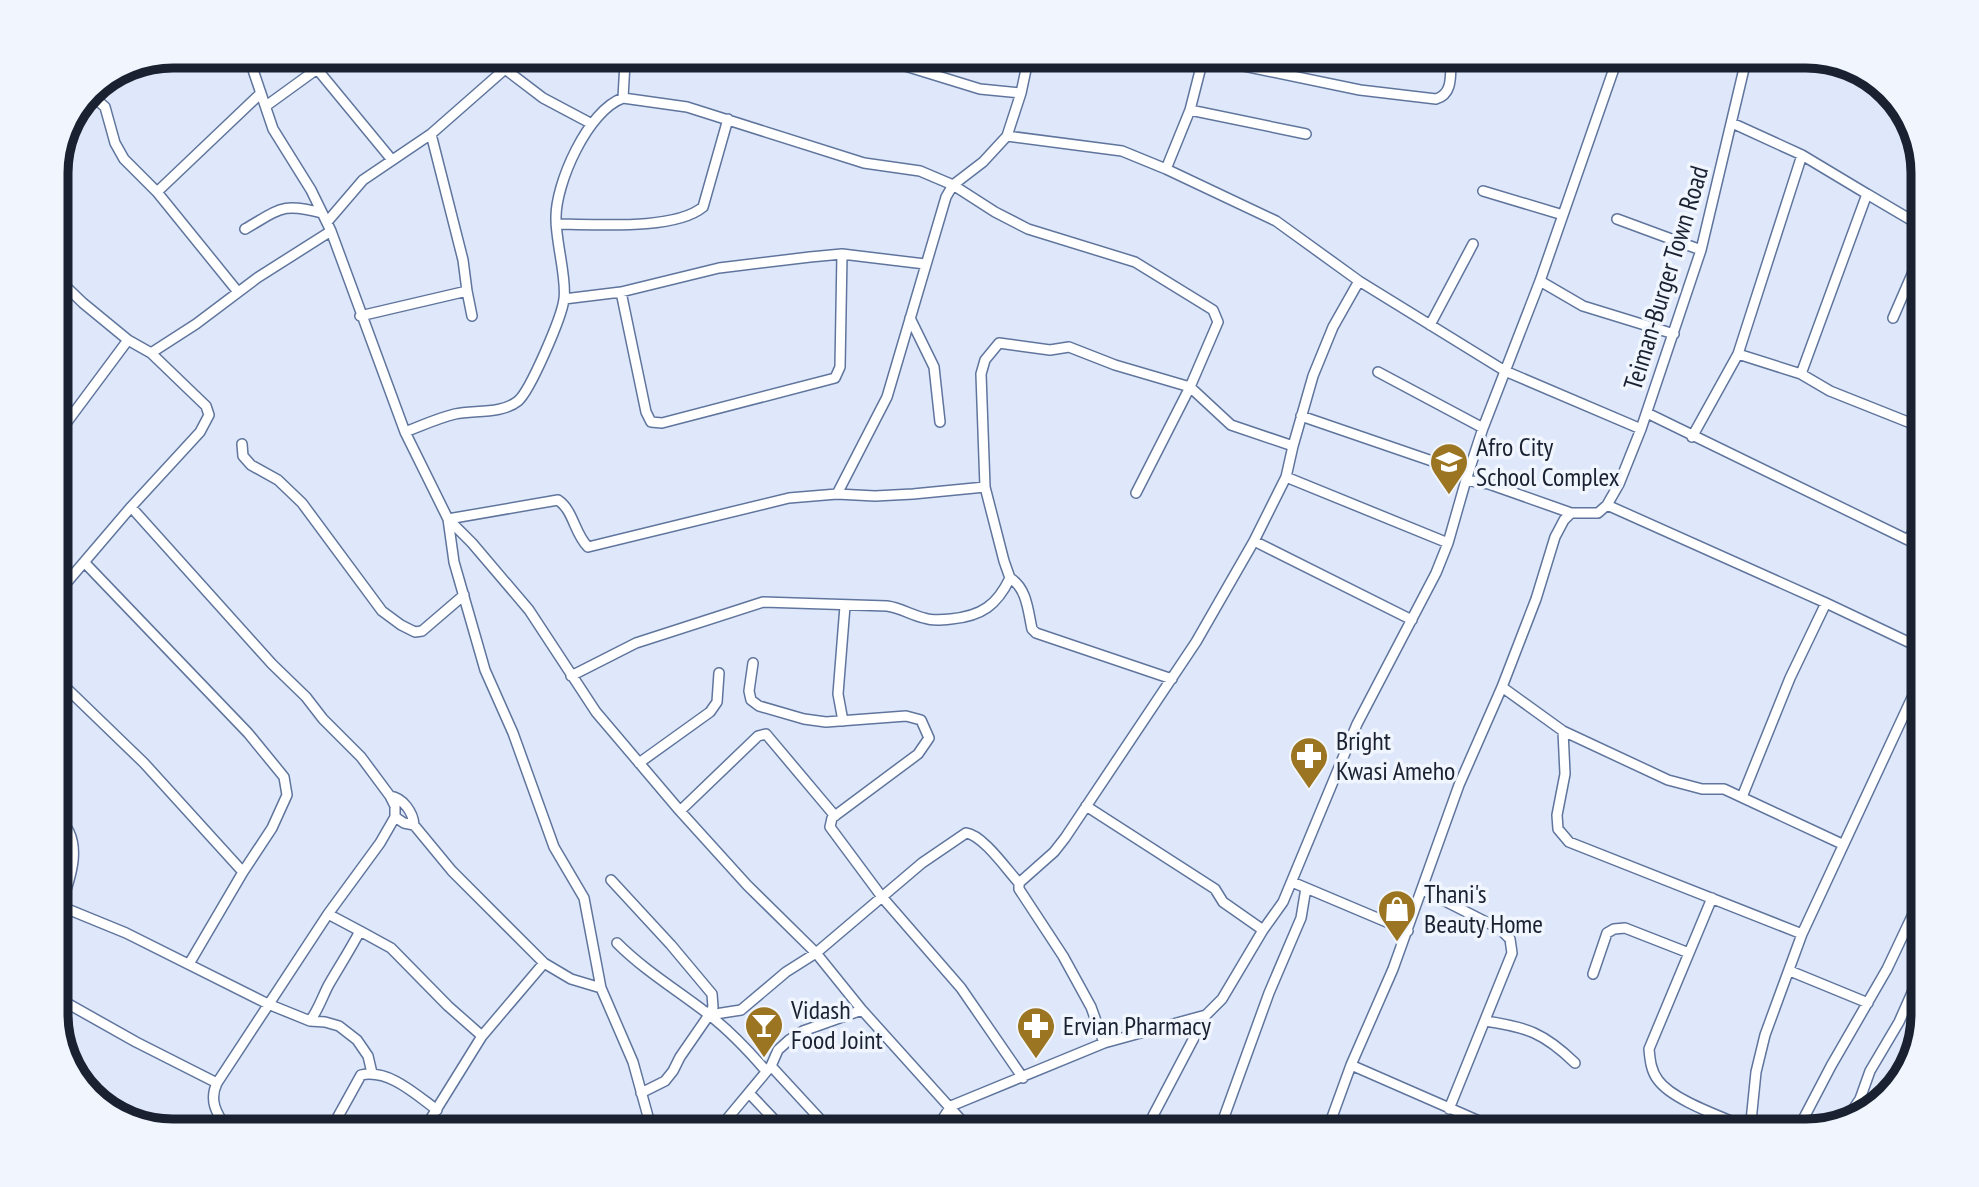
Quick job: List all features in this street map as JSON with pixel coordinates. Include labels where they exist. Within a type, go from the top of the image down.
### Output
[{"type":"street","points":[[252,68],[273,129],[326,222],[405,432],[448,519],[454,562],[485,670],[513,733],[554,847],[584,898],[601,988],[633,1062],[649,1119]]},
{"type":"street","points":[[266,106],[318,68]]},
{"type":"street","points":[[323,68],[392,160]]},
{"type":"street","points":[[151,353],[196,324],[326,222],[363,180],[431,134],[506,68]]},
{"type":"street","points":[[510,68],[543,98],[592,124]]},
{"type":"street","points":[[623,98],[625,68]]},
{"type":"street","points":[[912,68],[980,89],[1021,93]]},
{"type":"street","points":[[837,494],[887,397],[946,197],[953,185],[983,163],[1007,136],[1026,68]]},
{"type":"street","points":[[1166,169],[1190,110],[1201,68]]},
{"type":"street","points":[[1253,68],[1360,90],[1436,99],[1449,89],[1450,68]]},
{"type":"street","points":[[1151,1119],[1206,1015],[1222,999],[1283,902],[1357,724],[1436,573],[1448,544],[1466,476],[1540,281],[1614,68]]},
{"type":"street","name":"Teiman-Burger Town Road","points":[[1607,505],[1619,484],[1647,413],[1701,250],[1744,68]]},
{"type":"street","points":[[157,192],[261,93]]},
{"type":"street","points":[[405,432],[455,414],[505,408],[517,402],[526,391],[564,299],[555,224],[557,204],[570,160],[604,109],[613,101],[623,98],[687,107],[847,159],[920,171],[953,185],[1028,229],[1135,262],[1213,310],[1218,322],[1190,387],[1136,493]]},
{"type":"street","points":[[98,101],[105,107],[124,159],[157,192],[238,292]]},
{"type":"street","points":[[1190,110],[1306,134]]},
{"type":"street","points":[[555,224],[667,221],[694,215],[703,207],[728,119]]},
{"type":"street","points":[[1732,123],[1802,155],[1911,220]]},
{"type":"street","points":[[431,134],[463,260],[472,316]]},
{"type":"street","points":[[1007,136],[1122,151],[1166,169],[1276,222],[1359,281],[1505,371],[1641,429]]},
{"type":"street","points":[[1692,436],[1738,354],[1802,155]]},
{"type":"street","points":[[1483,191],[1563,215]]},
{"type":"street","points":[[1801,374],[1867,194]]},
{"type":"street","points":[[246,229],[285,207],[299,206],[326,222]]},
{"type":"street","points":[[1617,219],[1701,250]]},
{"type":"street","points":[[1430,325],[1473,244]]},
{"type":"street","points":[[564,299],[621,292],[719,268],[842,254],[925,264]]},
{"type":"street","points":[[621,292],[646,412],[651,422],[662,424],[835,378],[840,367],[842,254]]},
{"type":"street","points":[[1893,318],[1911,277]]},
{"type":"street","points":[[1019,883],[1054,852],[1086,806],[1196,642],[1254,541],[1286,477],[1313,376],[1333,327],[1359,281]]},
{"type":"street","points":[[1540,281],[1583,306],[1674,334]]},
{"type":"street","points":[[68,289],[128,340],[151,353],[206,406],[209,415],[200,432],[68,581]]},
{"type":"street","points":[[360,316],[467,291]]},
{"type":"street","points":[[910,318],[934,367],[940,422]]},
{"type":"street","points":[[68,416],[128,340]]},
{"type":"street","points":[[1172,678],[1036,633],[1032,629],[1025,596],[1017,582],[1010,578],[1003,561],[985,487],[981,374],[985,360],[999,343],[1050,350],[1069,347],[1115,365],[1190,387],[1231,425],[1293,446]]},
{"type":"street","points":[[1738,354],[1801,374],[1830,391],[1911,423]]},
{"type":"street","points":[[1378,372],[1483,428]]},
{"type":"street","points":[[1647,413],[1911,542]]},
{"type":"street","points":[[1301,416],[1571,513],[1598,513],[1607,505],[1911,643]]},
{"type":"street","points":[[242,444],[243,456],[251,465],[278,480],[302,503],[382,611],[401,625],[415,632],[422,631],[464,595]]},
{"type":"street","points":[[1286,477],[1448,544]]},
{"type":"street","points":[[448,519],[558,500],[567,506],[581,539],[588,547],[789,498],[837,494],[875,496],[985,487]]},
{"type":"street","points":[[131,507],[272,664],[361,757],[390,796],[395,817],[414,825]]},
{"type":"street","points":[[1331,1119],[1351,1065],[1408,931],[1459,785],[1502,687],[1536,598],[1555,537],[1563,520],[1571,513]]},
{"type":"street","points":[[448,519],[472,542],[529,610],[596,712],[680,811],[747,885],[816,953],[862,1010],[961,1119]]},
{"type":"street","points":[[1908,540],[1911,535]]},
{"type":"street","points":[[1254,541],[1412,620]]},
{"type":"street","points":[[84,562],[248,733],[284,776],[286,795],[272,828],[189,964]]},
{"type":"street","points":[[570,676],[636,643],[763,602],[894,607],[925,619],[965,618],[980,614],[1002,596],[1010,578]]},
{"type":"street","points":[[1742,797],[1790,678],[1826,603]]},
{"type":"street","points":[[843,721],[838,694],[845,606]]},
{"type":"street","points":[[753,663],[749,691],[751,701],[759,706],[804,719],[843,721],[906,716],[921,720],[929,738],[918,754],[832,818],[830,827],[882,897],[961,988],[1023,1078]]},
{"type":"street","points":[[639,762],[710,712],[717,702],[719,673]]},
{"type":"street","points":[[1502,687],[1563,731],[1668,780],[1702,789],[1724,789],[1842,844]]},
{"type":"street","points":[[68,690],[144,763],[243,872]]},
{"type":"street","points":[[1751,1119],[1756,1072],[1765,1035],[1802,934],[1911,699]]},
{"type":"street","points":[[1563,731],[1565,774],[1557,815],[1559,830],[1569,842],[1802,934]]},
{"type":"street","points":[[680,811],[758,736],[766,734],[835,816]]},
{"type":"street","points":[[390,796],[396,797],[407,807],[414,825],[453,871],[544,963],[571,979],[601,988]]},
{"type":"street","points":[[1086,806],[1215,889],[1223,902],[1263,930]]},
{"type":"street","points":[[220,1119],[215,1112],[214,1088],[395,817]]},
{"type":"street","points":[[68,830],[74,841],[73,865],[68,882]]},
{"type":"street","points":[[709,1015],[741,1010],[786,972],[816,953],[922,863],[966,833],[982,841],[1019,883],[1019,889],[1063,956],[1091,1007],[1104,1043]]},
{"type":"street","points":[[611,880],[712,994],[713,1007],[709,1015],[665,1081],[641,1093]]},
{"type":"street","points":[[1292,881],[1408,931]]},
{"type":"street","points":[[1223,1119],[1269,993],[1301,918],[1306,888]]},
{"type":"street","points":[[1423,890],[1500,929],[1510,939],[1512,953],[1450,1109]]},
{"type":"street","points":[[1712,898],[1649,1049],[1650,1064],[1658,1081],[1674,1095],[1726,1119]]},
{"type":"street","points":[[68,909],[126,933],[268,1004],[310,1021],[339,1026],[357,1040],[368,1056],[372,1073]]},
{"type":"street","points":[[328,914],[391,948],[482,1036]]},
{"type":"street","points":[[1803,1119],[1888,969],[1911,919]]},
{"type":"street","points":[[1593,974],[1606,933],[1614,929],[1625,928],[1689,953]]},
{"type":"street","points":[[310,1021],[360,931]]},
{"type":"street","points":[[617,943],[649,972],[709,1015],[738,1040],[819,1119]]},
{"type":"street","points":[[431,1119],[482,1036],[544,963]]},
{"type":"street","points":[[1790,971],[1868,1003]]},
{"type":"street","points":[[1854,1107],[1870,1071],[1899,1022],[1911,995]]},
{"type":"street","points":[[68,1004],[217,1083]]},
{"type":"street","points":[[727,1119],[768,1069],[778,1050],[789,1040],[803,1031],[862,1010]]},
{"type":"street","points":[[943,1119],[951,1106],[1104,1043],[1206,1015]]},
{"type":"street","points":[[1485,1021],[1510,1024],[1537,1033],[1553,1042],[1575,1063]]},
{"type":"street","points":[[1351,1065],[1474,1119]]},
{"type":"street","points":[[336,1119],[361,1075],[372,1073],[404,1087],[437,1110]]},
{"type":"street","points":[[749,1093],[774,1119]]},
{"type":"place","name":"Afro City School Complex","points":[[1449,496]]},
{"type":"place","name":"Bright Kwasi Ameho","points":[[1309,790]]},
{"type":"place","name":"Thani's Beauty Home","points":[[1397,943]]},
{"type":"place","name":"Vidash Food Joint","points":[[764,1059]]},
{"type":"place","name":"Ervian Pharmacy","points":[[1036,1060]]}]
